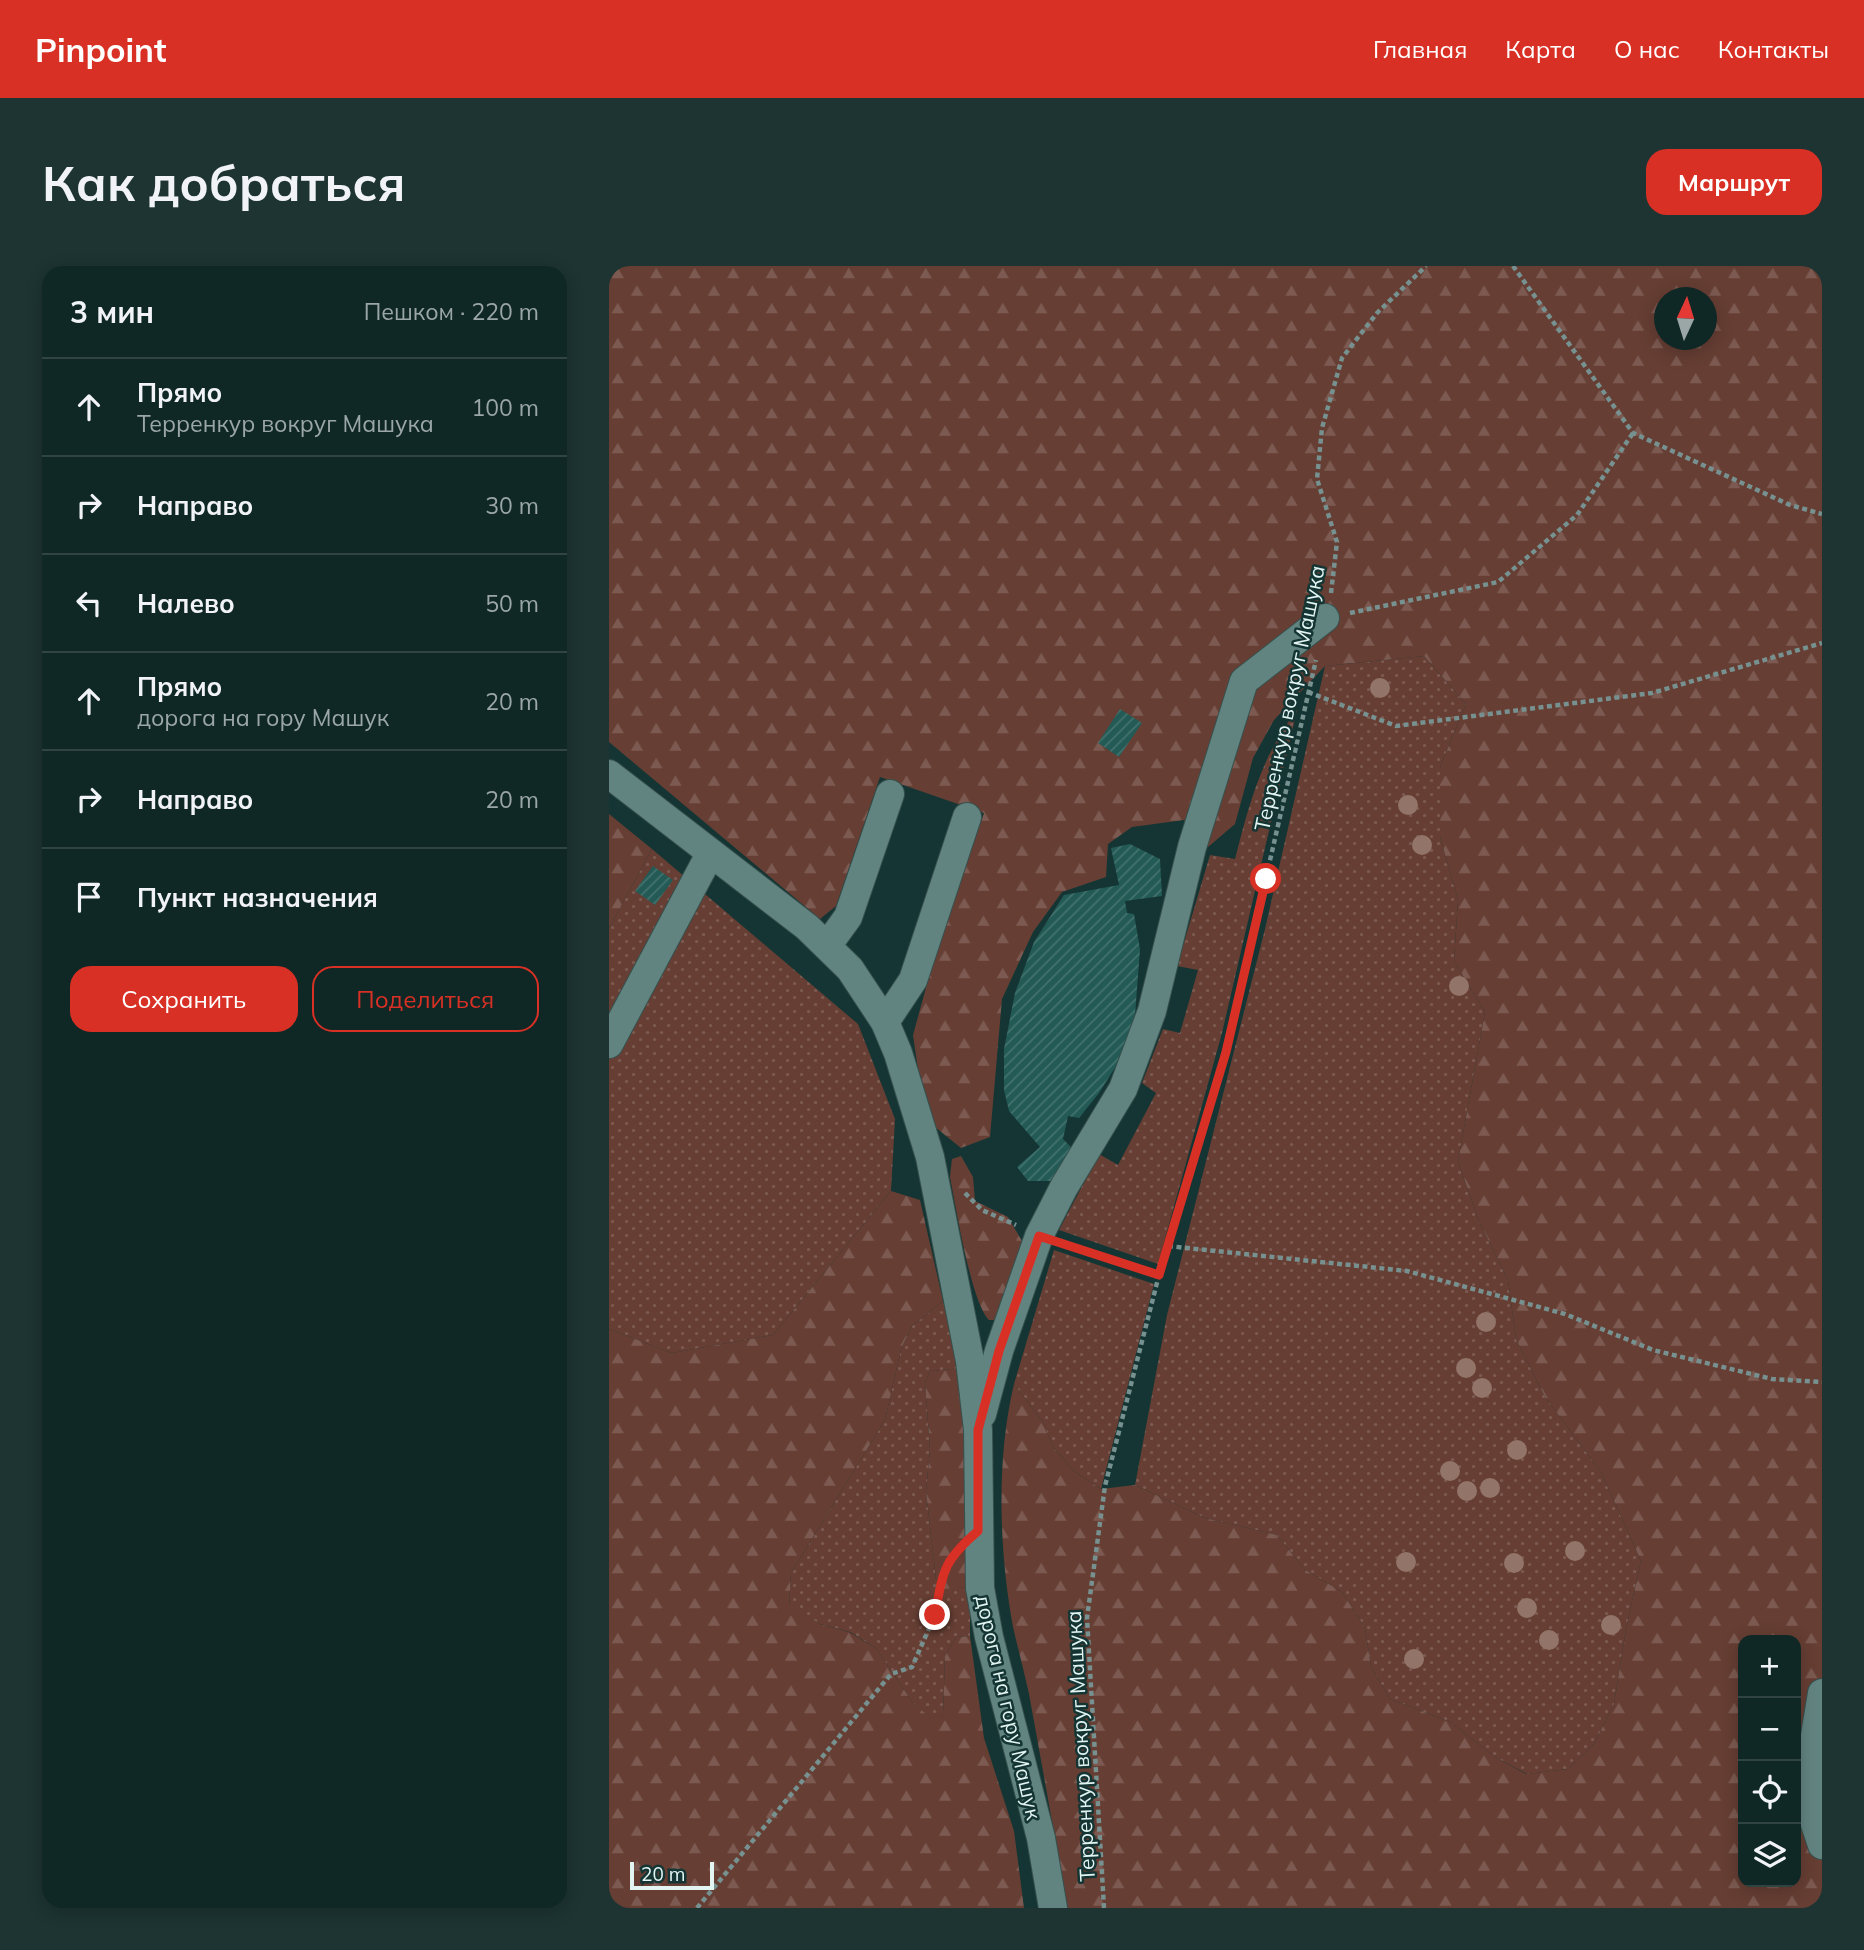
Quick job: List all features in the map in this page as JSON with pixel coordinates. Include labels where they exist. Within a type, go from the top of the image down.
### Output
[{"type":"street","points":[[978,1430],[999,1351],[1039,1236],[1064,1187],[1123,1089],[1147,1024],[1192,847],[1244,681],[1325,618]]},
{"type":"street","name":"дорога на гору Машук","points":[[609,774],[807,927],[850,970],[885,1022],[911,1085],[930,1157],[970,1361],[978,1430],[980,1588],[989,1637],[1041,1838],[1053,1908]]},
{"type":"street","points":[[827,947],[848,917],[890,794]]},
{"type":"street","points":[[885,1022],[913,980],[967,817]]},
{"type":"street","points":[[609,1044],[710,854]]},
{"type":"street","points":[[1822,1693],[1811,1760],[1809,1806],[1822,1845]]},
{"type":"path","name":"Терренкур вокруг Машука","points":[[1104,1908],[1087,1618],[1105,1486],[1159,1275],[1226,1052],[1334,577],[1337,542],[1317,479],[1322,428],[1342,358],[1377,313],[1426,266]]},
{"type":"path","points":[[1513,266],[1633,433],[1790,505],[1822,514]]},
{"type":"path","points":[[1325,618],[1497,582],[1577,515],[1633,433]]},
{"type":"path","points":[[1308,692],[1397,726],[1652,693],[1822,643]]},
{"type":"path","points":[[930,1157],[982,1210],[1039,1236],[1159,1275]]},
{"type":"path","points":[[1168,1247],[1407,1271],[1565,1314],[1653,1350],[1772,1379],[1822,1382]]},
{"type":"path","points":[[697,1908],[891,1674],[912,1667],[935,1615],[944,1568],[957,1549],[978,1531]]},
{"type":"green space","points":[[609,266],[1822,266],[1822,1908],[1067,1908],[1029,1694],[1008,1598],[1001,1505],[1004,1443],[1014,1384],[1043,1422],[1053,1447],[1074,1471],[1101,1489],[1135,1485],[1205,1518],[1277,1535],[1304,1569],[1342,1592],[1365,1628],[1371,1667],[1390,1699],[1450,1722],[1495,1757],[1526,1774],[1568,1769],[1594,1744],[1614,1704],[1626,1629],[1641,1561],[1601,1472],[1545,1397],[1516,1339],[1508,1280],[1479,1221],[1458,1161],[1485,1012],[1454,961],[1458,900],[1440,837],[1440,767],[1466,704],[1424,656],[1325,666],[1274,720],[1253,758],[1235,824],[1208,847],[1184,820],[1132,827],[1108,844],[1106,877],[1062,892],[1033,932],[1002,999],[990,1137],[961,1148],[935,1127],[920,1083],[913,1035],[932,966],[984,813],[880,777],[836,906],[820,919],[609,742]]},
{"type":"green space","points":[[1424,656],[1466,704],[1440,767],[1440,837],[1458,900],[1454,961],[1485,1012],[1458,1161],[1479,1221],[1508,1280],[1516,1339],[1545,1397],[1601,1472],[1641,1561],[1626,1629],[1614,1704],[1594,1744],[1568,1769],[1527,1774],[1495,1757],[1450,1722],[1390,1699],[1371,1667],[1365,1628],[1342,1592],[1304,1569],[1277,1535],[1205,1518],[1135,1485],[1167,1315],[1265,929],[1325,666]]},
{"type":"green space","points":[[1297,710],[1222,1033],[1158,1264],[1059,1230],[1099,1154],[1118,1165],[1156,1093],[1142,1083],[1163,1029],[1180,1033],[1198,970],[1177,966],[1210,855],[1235,859],[1258,781],[1275,745]]},
{"type":"green space","points":[[609,814],[652,849],[609,928]]},
{"type":"green space","points":[[652,849],[858,1024],[895,1119],[891,1191],[773,1335],[672,1353],[609,1329],[609,928]]},
{"type":"green space","points":[[961,1156],[973,1177],[975,1201],[1008,1217],[1022,1241],[1008,1304],[998,1320],[989,1320],[982,1310],[965,1253],[950,1177],[952,1159]]},
{"type":"green space","points":[[891,1191],[920,1200],[943,1301],[912,1326],[901,1349],[885,1420],[791,1573],[789,1606],[820,1624],[849,1632],[876,1648],[913,1703],[932,1719],[943,1715],[945,1656],[956,1637],[970,1636],[984,1738],[1014,1831],[1024,1908],[609,1908],[609,1329],[672,1353],[773,1335]]},
{"type":"green space","points":[[1054,1250],[1154,1284],[1101,1489],[1074,1471],[1053,1447],[1043,1422],[1014,1384]]},
{"type":"green space","points":[[943,1301],[963,1368],[930,1371],[925,1383],[930,1449],[926,1491],[936,1579],[943,1588],[970,1587],[970,1636],[956,1637],[945,1656],[943,1715],[932,1720],[913,1703],[876,1648],[850,1632],[820,1624],[789,1607],[791,1573],[885,1420],[901,1349],[912,1326]]},
{"type":"green space","points":[[963,1368],[970,1587],[943,1589],[936,1579],[926,1491],[930,1449],[925,1383],[930,1371]]},
{"type":"building","points":[[1120,709],[1142,723],[1119,757],[1098,743]]},
{"type":"building","points":[[1130,844],[1160,859],[1162,896],[1125,901],[1127,913],[1134,914],[1140,949],[1135,1015],[1116,1066],[1099,1093],[1079,1118],[1068,1116],[1063,1139],[1077,1153],[1058,1181],[1028,1181],[1017,1167],[1040,1147],[1009,1111],[1004,1090],[1004,1049],[1015,993],[1034,942],[1064,895],[1119,885],[1111,848]]},
{"type":"building","points":[[653,866],[673,880],[655,905],[635,891]]},
{"type":"route","points":[[935,1615],[944,1568],[957,1549],[978,1531],[978,1430],[999,1351],[1039,1236],[1159,1275],[1226,1052],[1266,879]]}]
